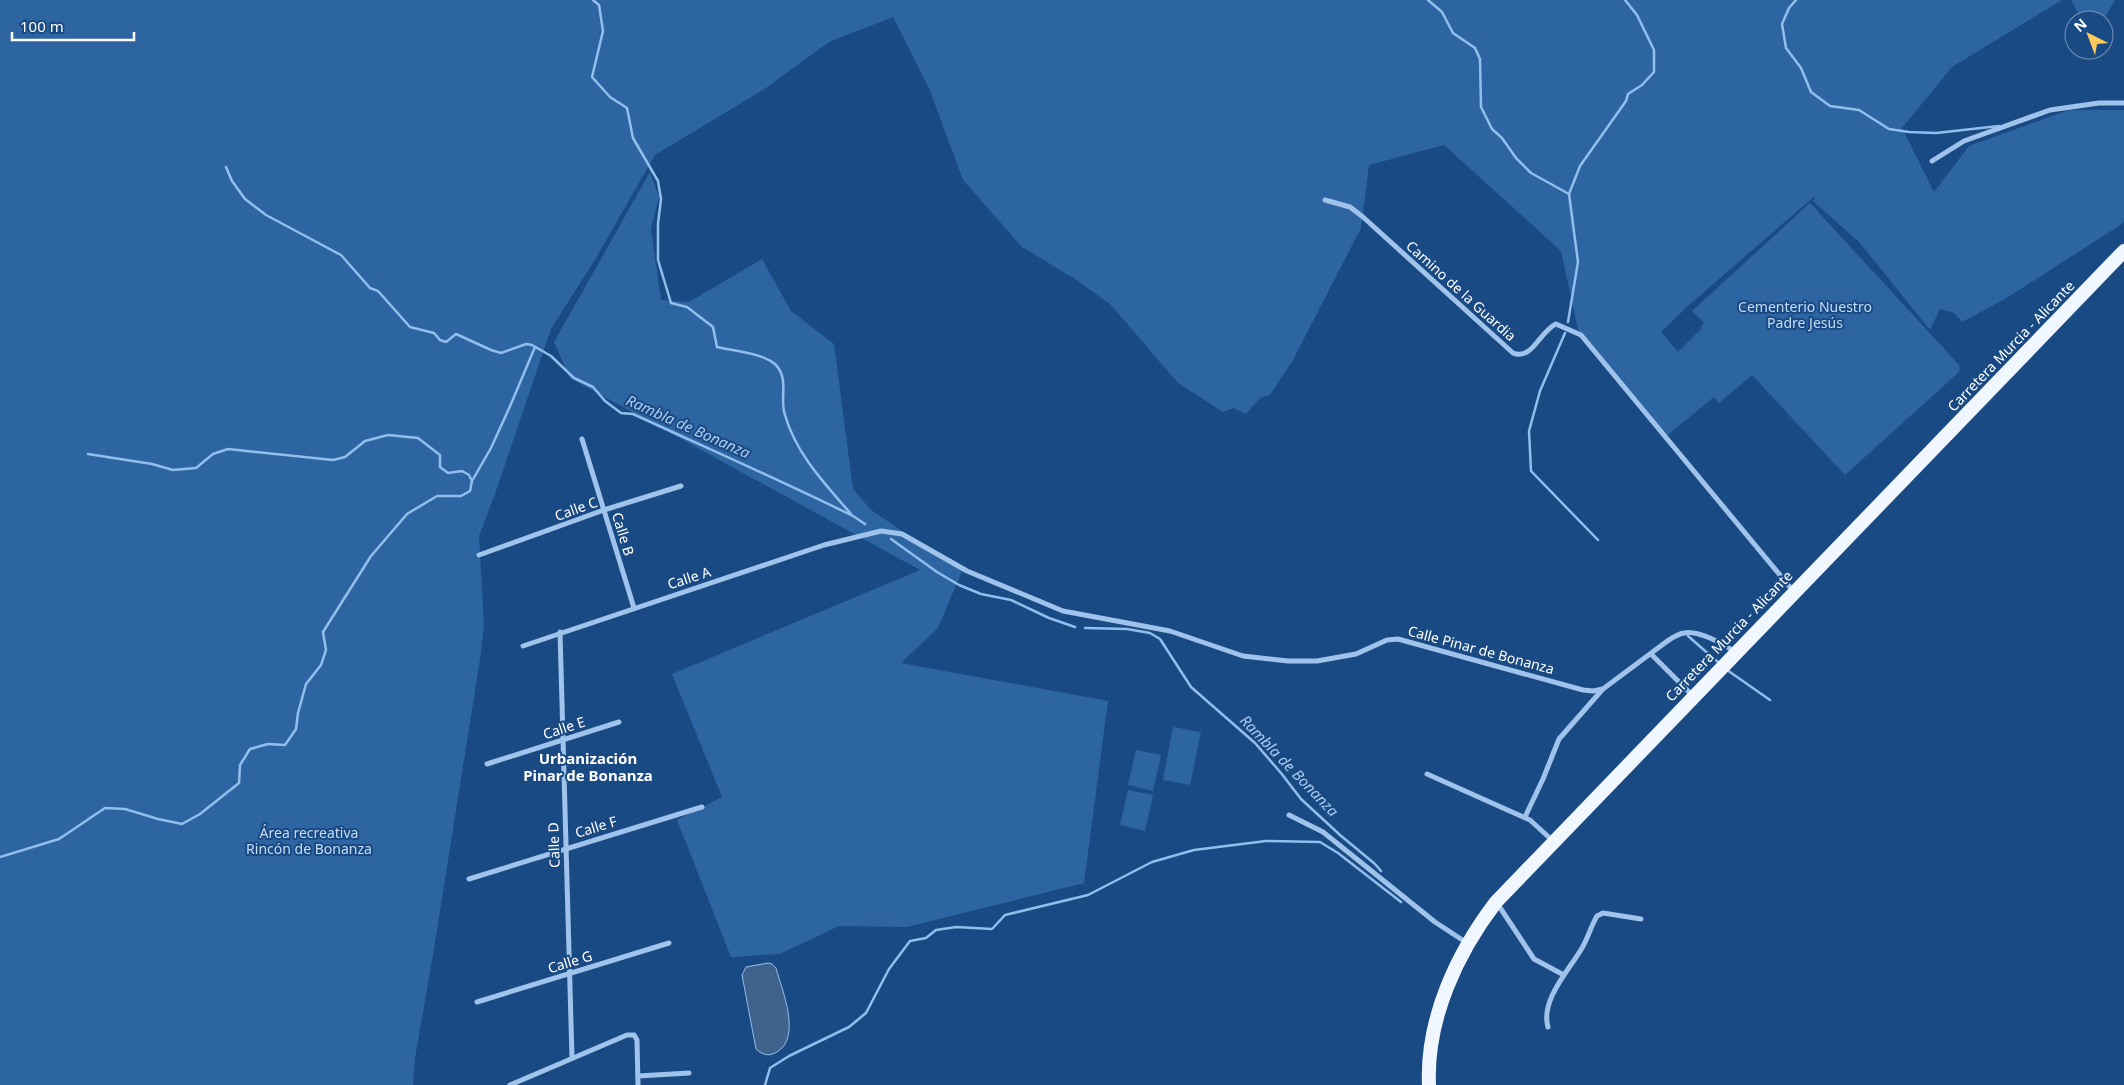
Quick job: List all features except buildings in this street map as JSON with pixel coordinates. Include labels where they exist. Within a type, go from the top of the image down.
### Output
[{"type":"highway","name":"Carretera Murcia - Alicante","points":[[1429,1085],[1432,1046],[1441,1006],[1467,943],[1496,902],[2124,251]]},
{"type":"street","points":[[1932,161],[1964,141],[2050,110],[2099,103],[2124,103]]},
{"type":"street","name":"Camino de la Guardia","points":[[1325,200],[1350,207],[1363,217],[1513,353],[1520,355],[1527,353],[1548,328],[1556,324],[1581,335],[1794,593]]},
{"type":"street","name":"Calle B","points":[[582,439],[634,608]]},
{"type":"street","name":"Calle C","points":[[479,555],[604,510],[681,486]]},
{"type":"street","name":"Calle Pinar de Bonanza","points":[[864,534],[880,532],[902,534],[967,571],[1063,610],[1170,630],[1243,656],[1288,661],[1317,661],[1356,654],[1387,640],[1398,639],[1583,690],[1603,689]]},
{"type":"street","name":"Calle A","points":[[523,646],[560,632],[864,534]]},
{"type":"street","name":"Calle D","points":[[560,632],[568,974],[572,1058]]},
{"type":"street","points":[[1525,817],[1559,739],[1603,689],[1676,635],[1686,632],[1727,645],[1733,656]]},
{"type":"street","points":[[1651,654],[1693,696]]},
{"type":"street","name":"Calle E","points":[[487,764],[619,722]]},
{"type":"street","points":[[1427,774],[1525,817],[1553,842]]},
{"type":"street","name":"Calle F","points":[[469,879],[702,807]]},
{"type":"street","points":[[1289,815],[1322,832],[1435,922],[1467,943]]},
{"type":"street","points":[[1496,902],[1534,959],[1562,974]]},
{"type":"street","points":[[1548,1027],[1547,1016],[1549,1006],[1562,974],[1574,961],[1599,914],[1641,919]]},
{"type":"street","name":"Calle G","points":[[477,1002],[669,943]]},
{"type":"street","points":[[510,1085],[626,1035],[634,1035],[637,1040],[638,1085]]},
{"type":"street","points":[[638,1076],[689,1073]]},
{"type":"green space","points":[[0,0],[2062,0],[1952,67],[1902,128],[1934,192],[1969,146],[2069,110],[2124,110],[2124,221],[2005,299],[1962,322],[1954,313],[1940,309],[1930,330],[1859,242],[1813,201],[1816,195],[1690,304],[1661,332],[1678,352],[1702,328],[1704,323],[1692,311],[1810,203],[1960,366],[1959,372],[1845,475],[1752,375],[1719,403],[1714,397],[1664,438],[1578,330],[1561,251],[1444,145],[1369,165],[1361,228],[1293,360],[1270,395],[1260,398],[1246,414],[1233,408],[1223,412],[1178,383],[1111,305],[1075,279],[1022,247],[963,180],[929,88],[893,17],[829,42],[766,88],[655,155],[596,258],[551,329],[479,536],[484,623],[481,653],[415,1058],[413,1085],[0,1085]]},
{"type":"green space","points":[[2071,0],[2115,0],[2109,10],[2076,10]]},
{"type":"green space","points":[[650,172],[659,197],[651,229],[661,300],[689,302],[762,259],[791,311],[834,344],[853,489],[871,510],[962,571],[938,628],[901,663],[1108,701],[1084,883],[907,927],[839,926],[780,954],[731,957],[677,820],[722,797],[672,674],[920,570],[570,378],[554,342]]},
{"type":"green space","points":[[1173,727],[1201,732],[1190,785],[1163,780]]},
{"type":"green space","points":[[1136,750],[1161,755],[1153,791],[1128,785]]},
{"type":"green space","points":[[1128,790],[1153,795],[1145,831],[1120,825]]},
{"type":"shaded area","points":[[768,963],[776,968],[786,1000],[789,1025],[788,1036],[784,1045],[774,1054],[768,1055],[756,1049],[742,975],[746,967]]},
{"type":"waterway","points":[[593,0],[599,5],[603,31],[592,77],[610,97],[627,108],[633,138],[658,181],[661,199],[658,224],[658,260],[671,303],[687,307],[713,327],[717,347],[763,357],[775,364],[782,376],[783,409],[796,443],[812,468],[851,514]]},
{"type":"waterway","points":[[1428,0],[1442,12],[1453,33],[1475,48],[1480,59],[1481,107],[1492,129],[1502,138],[1516,158],[1531,173],[1569,194]]},
{"type":"waterway","points":[[1568,322],[1578,262],[1569,194],[1580,166],[1626,101],[1628,94],[1642,85],[1654,72],[1654,50],[1637,15],[1625,0]]},
{"type":"waterway","points":[[1796,0],[1789,8],[1782,24],[1786,48],[1801,68],[1811,92],[1830,106],[1859,110],[1889,129],[1909,132],[1936,133],[1999,126]]},
{"type":"waterway","name":"Rambla de Bonanza","points":[[226,167],[232,181],[245,199],[266,215],[341,255],[370,288],[378,291],[410,327],[434,333],[440,340],[446,342],[456,334],[501,353],[526,344],[532,345],[551,356],[574,378],[593,387],[605,401],[621,413],[633,414],[853,516],[865,524]]},
{"type":"waterway","points":[[1565,333],[1540,391],[1529,431],[1531,471],[1598,540]]},
{"type":"waterway","points":[[0,857],[59,839],[105,808],[125,809],[182,824],[200,814],[239,783],[240,765],[250,749],[268,744],[285,745],[296,729],[298,713],[306,684],[321,665],[326,650],[323,632],[371,556],[407,514],[437,496],[461,496],[470,491],[472,481],[491,448],[535,347]]},
{"type":"waterway","points":[[88,454],[152,464],[173,470],[196,468],[213,454],[228,449],[333,460],[345,457],[365,441],[388,435],[418,438],[440,455],[440,467],[448,473],[462,471],[469,475],[472,481]]},
{"type":"waterway","name":"Rambla de Bonanza","points":[[891,539],[937,572],[959,585],[981,594],[1011,600],[1049,618],[1075,627]]},
{"type":"waterway","name":"Rambla de Bonanza","points":[[1085,628],[1127,629],[1150,633],[1160,639],[1191,687],[1255,743],[1301,799],[1381,871]]},
{"type":"waterway","points":[[1688,636],[1719,663]]},
{"type":"waterway","points":[[1727,670],[1770,700]]},
{"type":"waterway","points":[[765,1085],[770,1068],[789,1056],[849,1027],[866,1013],[889,969],[910,941],[926,938],[936,930],[956,927],[992,929],[1005,915],[1088,895],[1152,862],[1194,850],[1266,841],[1320,842],[1338,853],[1401,902]]},
{"type":"district","name":"Urbanización Pinar de Bonanza","points":[[588,768]]},
{"type":"park label","name":"Cementerio Nuestro Padre Jesús","points":[[1805,316]]},
{"type":"park label","name":"Área recreativa Rincón de Bonanza","points":[[309,842]]}]
